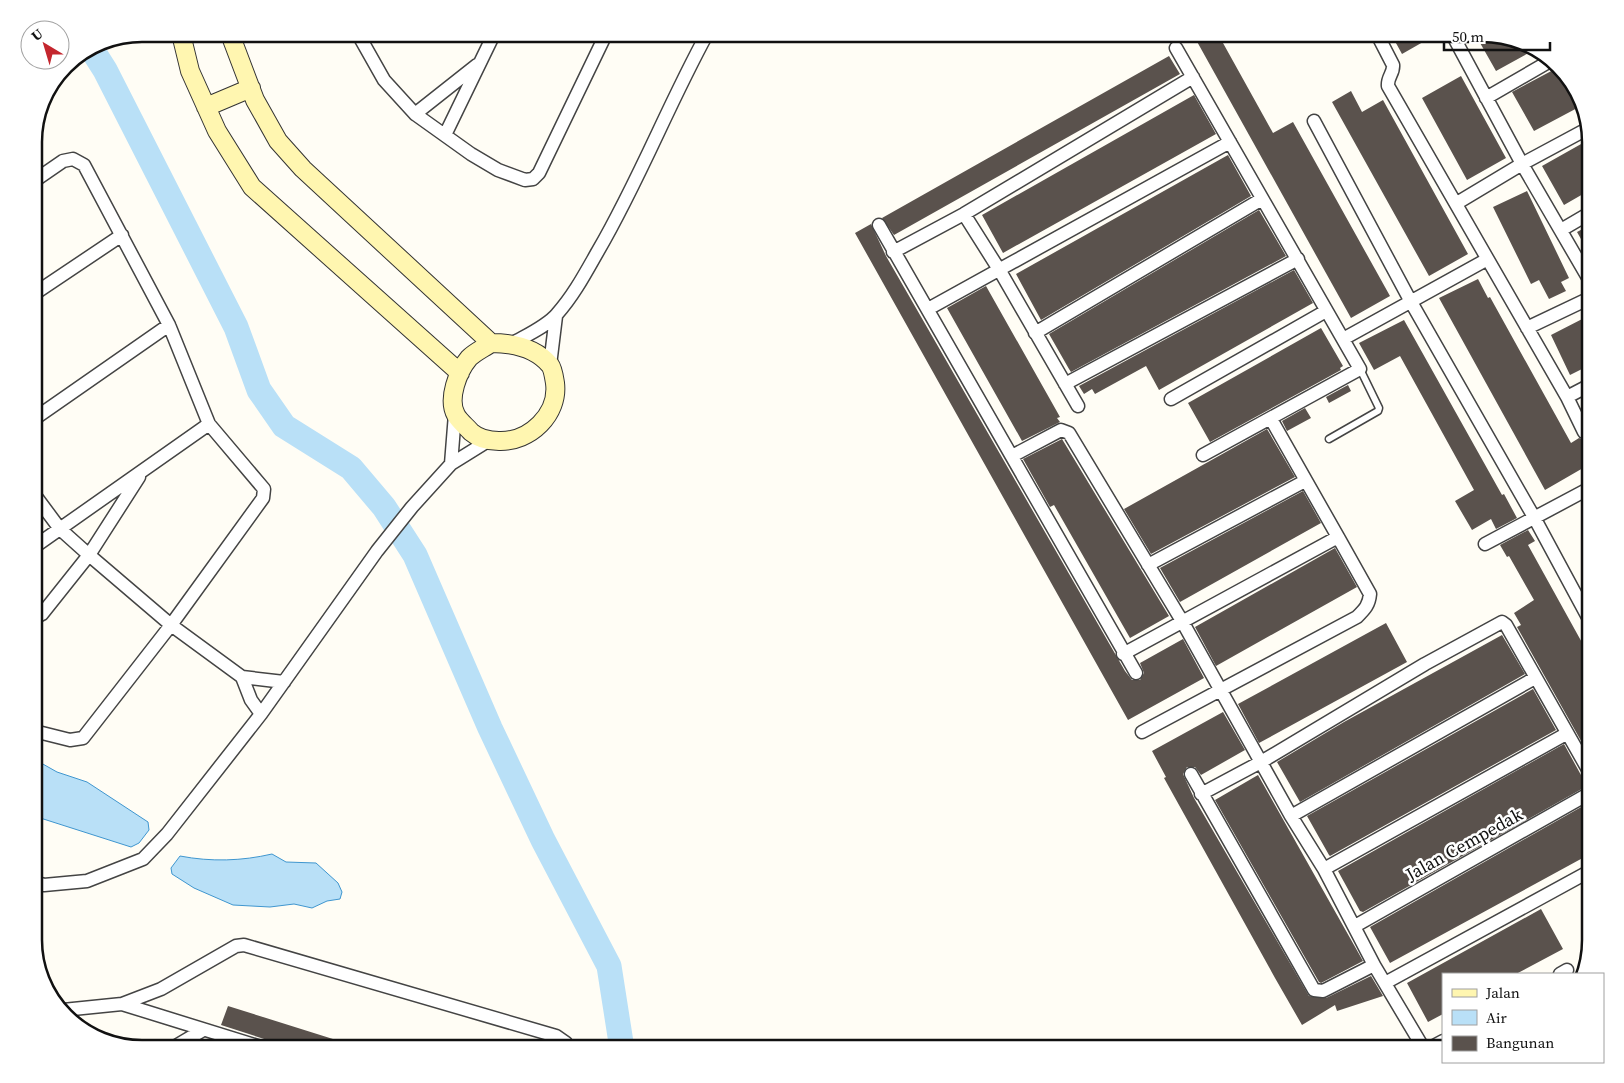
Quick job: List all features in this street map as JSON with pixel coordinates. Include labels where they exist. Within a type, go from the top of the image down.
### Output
[{"type":"street","points":[[1381,42],[1394,65],[1388,80],[1388,86],[1457,203],[1486,260],[1567,397],[1582,428]]},
{"type":"street","points":[[1459,42],[1486,98],[1582,267]]},
{"type":"street","points":[[183,43],[190,71],[216,131],[252,187],[460,373]]},
{"type":"street","points":[[233,43],[251,88],[278,141],[303,169],[491,343]]},
{"type":"street","points":[[363,43],[384,80],[415,114],[498,170],[525,180],[533,179],[539,173],[602,43]]},
{"type":"street","points":[[445,135],[489,43]]},
{"type":"street","points":[[513,344],[556,316],[576,288],[612,226],[653,145],[687,70],[702,43]]},
{"type":"street","points":[[1176,48],[1360,369],[1272,419],[1203,455]]},
{"type":"street","points":[[415,114],[479,64]]},
{"type":"street","points":[[1486,98],[1544,64]]},
{"type":"street","points":[[893,252],[964,214],[1193,77]]},
{"type":"street","points":[[206,107],[251,88]]},
{"type":"street","points":[[1314,121],[1411,302],[1536,519],[1582,606]]},
{"type":"street","points":[[1457,203],[1522,164],[1581,132]]},
{"type":"street","points":[[928,310],[1230,142]]},
{"type":"street","points":[[43,175],[63,161],[73,159],[84,165],[169,325],[209,424],[264,489],[263,498],[171,625],[83,738],[70,740],[43,733]]},
{"type":"street","points":[[1036,332],[1262,199]]},
{"type":"street","points":[[964,214],[1000,271],[1078,406]]},
{"type":"street","points":[[1561,230],[1582,218]]},
{"type":"street","points":[[879,225],[1123,654],[1136,673]]},
{"type":"street","points":[[43,288],[122,235]]},
{"type":"street","points":[[1065,384],[1298,259]]},
{"type":"street","points":[[1343,339],[1486,260]]},
{"type":"street","points":[[1527,328],[1582,302]]},
{"type":"street","points":[[1171,399],[1326,311]]},
{"type":"street","points":[[455,414],[473,433],[488,441],[505,441],[529,434],[542,422],[552,408],[556,390],[550,365],[556,316]]},
{"type":"street","points":[[43,413],[169,325]]},
{"type":"street","points":[[451,464],[455,414],[452,395],[460,373],[469,358],[491,343],[513,344],[533,352],[550,365]]},
{"type":"street","points":[[1567,397],[1582,389]]},
{"type":"street","points":[[1142,732],[1357,617],[1370,603],[1370,594],[1272,419]]},
{"type":"street","points":[[43,541],[209,424]]},
{"type":"street","points":[[1012,456],[1062,430],[1068,434],[1182,621],[1291,816],[1324,869],[1374,965],[1419,1040]]},
{"type":"street","points":[[43,885],[87,882],[143,859],[167,834],[261,714],[377,551],[412,507],[451,464],[488,441]]},
{"type":"street","points":[[43,613],[89,555],[143,470]]},
{"type":"street","points":[[1148,565],[1305,480]]},
{"type":"street","points":[[1485,544],[1536,519],[1582,493]]},
{"type":"street","points":[[43,506],[60,529],[89,555],[171,625],[242,677],[284,682]]},
{"type":"street","points":[[1123,654],[1338,537]]},
{"type":"street","points":[[1201,794],[1261,762],[1499,623],[1506,625],[1566,734],[1582,759]]},
{"type":"street","points":[[242,677],[251,700],[261,714]]},
{"type":"street","points":[[1291,816],[1535,678]]},
{"type":"street","points":[[1324,869],[1566,734]]},
{"type":"street","points":[[1191,774],[1314,990],[1323,991],[1374,965]]},
{"type":"street","name":"Jalan Cempedak","points":[[1355,926],[1582,798]]},
{"type":"street","points":[[1385,983],[1582,875]]},
{"type":"street","points":[[70,1009],[122,1004],[161,989],[236,946],[244,945],[255,946],[556,1036],[562,1040]]},
{"type":"street","points":[[122,1004],[236,1040]]},
{"type":"street","points":[[186,1040],[203,1030]]},
{"type":"lane","points":[[1329,439],[1378,411],[1379,408],[1360,369]]},
{"type":"water","points":[[43,764],[57,772],[87,782],[148,822],[149,830],[139,843],[131,847],[43,819]]},
{"type":"water","points":[[272,854],[286,862],[316,863],[338,883],[342,892],[340,899],[327,901],[312,908],[294,904],[270,907],[233,905],[194,888],[172,874],[171,868],[180,856],[226,860]]},
{"type":"building","points":[[1197,42],[1223,42],[1273,133],[1293,122],[1390,296],[1351,318]]},
{"type":"building","points":[[1395,42],[1423,42],[1402,54]]},
{"type":"building","points":[[1480,42],[1508,46],[1527,54],[1496,71]]},
{"type":"building","points":[[1169,56],[1180,74],[894,235],[882,218]]},
{"type":"building","points":[[1552,71],[1565,87],[1576,109],[1534,131],[1512,92]]},
{"type":"building","points":[[1461,76],[1506,158],[1467,180],[1422,98]]},
{"type":"building","points":[[1351,91],[1362,112],[1383,100],[1468,254],[1429,276],[1332,102]]},
{"type":"building","points":[[1194,95],[1216,134],[1003,253],[982,215]]},
{"type":"building","points":[[1582,144],[1582,195],[1564,205],[1542,166]]},
{"type":"building","points":[[1228,155],[1251,196],[1041,320],[1016,274]]},
{"type":"building","points":[[1527,191],[1569,278],[1561,282],[1566,291],[1549,299],[1539,280],[1531,284],[1493,207]]},
{"type":"building","points":[[1259,210],[1286,256],[1071,372],[1049,334]]},
{"type":"building","points":[[871,224],[886,256],[1125,671],[1132,680],[1140,680],[1144,673],[1140,663],[1183,639],[1204,678],[1128,720],[855,233]]},
{"type":"building","points":[[1582,229],[1582,241],[1577,232]]},
{"type":"building","points":[[1294,270],[1313,303],[1159,390],[1146,366],[1095,394],[1092,389],[1084,394],[1079,386]]},
{"type":"building","points":[[1478,279],[1488,298],[1490,297],[1571,443],[1579,438],[1582,439],[1582,469],[1545,490],[1439,298]]},
{"type":"building","points":[[986,286],[1060,417],[1057,418],[1060,422],[1022,441],[947,308]]},
{"type":"building","points":[[1582,319],[1582,369],[1570,375],[1551,335]]},
{"type":"building","points":[[1404,320],[1502,495],[1504,494],[1517,518],[1496,529],[1491,519],[1472,530],[1455,501],[1474,490],[1400,356],[1374,370],[1359,343]]},
{"type":"building","points":[[1321,328],[1343,366],[1340,368],[1341,370],[1210,442],[1188,403]]},
{"type":"building","points":[[1348,385],[1351,391],[1329,403],[1326,397]]},
{"type":"building","points":[[1305,408],[1311,418],[1287,431],[1282,421]]},
{"type":"building","points":[[1267,429],[1295,477],[1151,554],[1124,509]]},
{"type":"building","points":[[1062,439],[1169,616],[1130,638],[1054,505],[1050,507],[1023,459]]},
{"type":"building","points":[[1303,491],[1321,523],[1180,602],[1160,568]]},
{"type":"building","points":[[1528,530],[1535,541],[1528,545],[1582,643],[1582,743],[1517,627],[1521,625],[1514,613],[1534,600],[1509,556],[1507,557],[1500,545]]},
{"type":"building","points":[[1335,548],[1357,587],[1216,666],[1195,627]]},
{"type":"building","points":[[1386,623],[1407,662],[1259,743],[1238,704]]},
{"type":"building","points":[[1502,635],[1525,674],[1300,802],[1277,762],[1344,722]]},
{"type":"building","points":[[1533,689],[1556,730],[1329,855],[1307,816]]},
{"type":"building","points":[[1223,712],[1245,750],[1201,775],[1195,767],[1187,767],[1183,774],[1194,798],[1309,996],[1326,998],[1371,976],[1383,996],[1337,1011],[1335,1005],[1302,1025],[1275,978],[1164,778],[1166,777],[1152,751]]},
{"type":"building","points":[[1564,744],[1582,777],[1582,789],[1363,912],[1360,911],[1338,871]]},
{"type":"building","points":[[1258,775],[1363,961],[1321,983],[1215,800]]},
{"type":"building","points":[[1582,807],[1582,858],[1390,963],[1370,927]]},
{"type":"building","points":[[1541,909],[1563,949],[1518,973],[1442,973],[1442,1015],[1428,1022],[1407,983]]},
{"type":"building","points":[[228,1006],[336,1040],[267,1040],[221,1025]]},
{"type":"waterway","points":[[95,54],[105,70],[236,327],[259,390],[284,426],[351,468],[384,507],[415,555],[490,728],[543,840],[609,966],[621,1040]]}]
